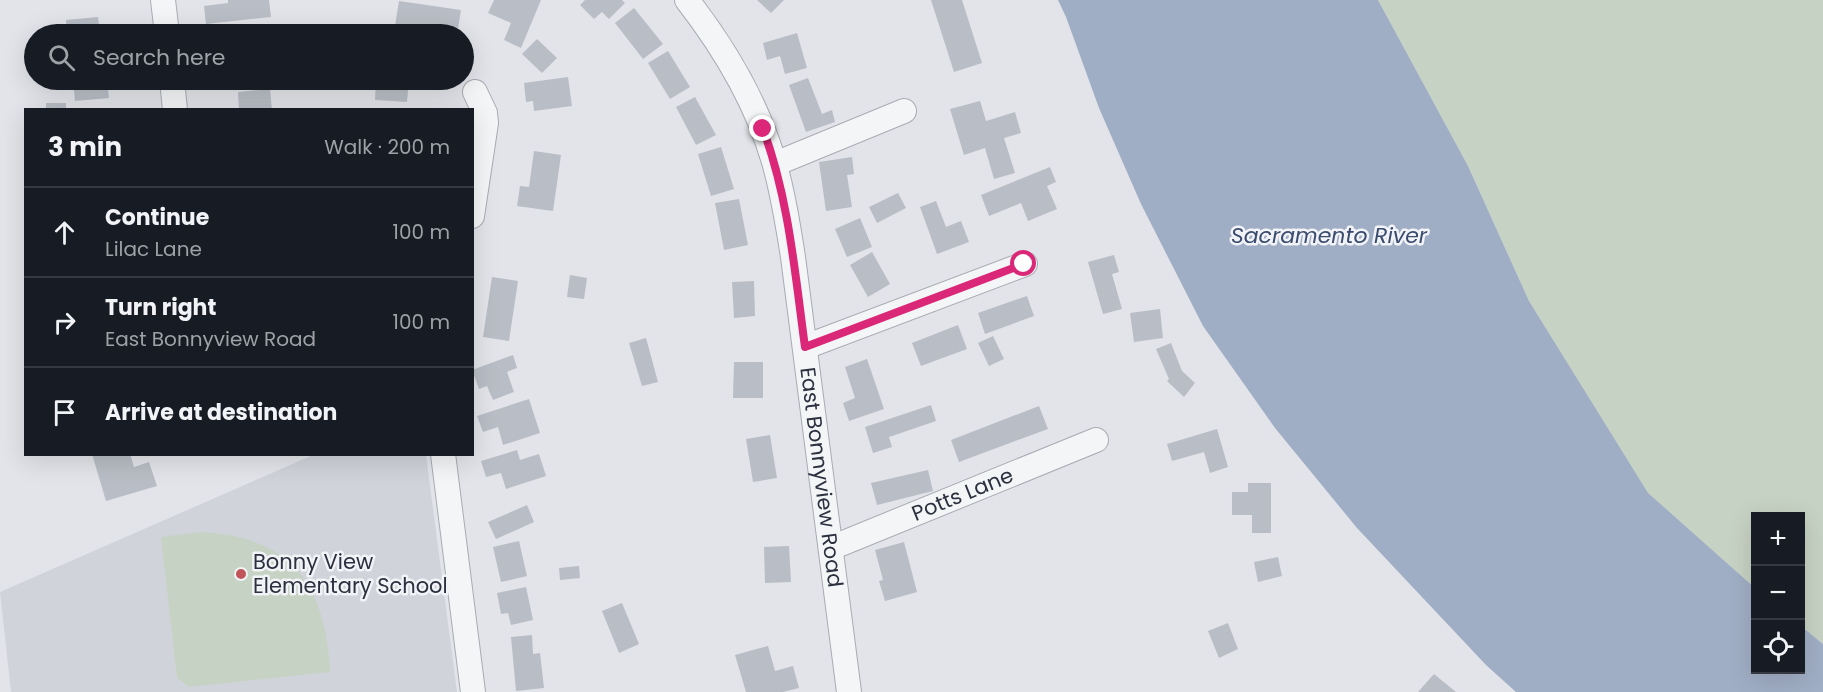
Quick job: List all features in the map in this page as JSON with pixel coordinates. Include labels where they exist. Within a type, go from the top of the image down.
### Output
[{"type":"street","points":[[163,0],[166,24]]},
{"type":"street","name":"East Bonnyview Road","points":[[687,0],[712,34],[737,75],[763,129],[775,164],[787,218],[849,692]]},
{"type":"street","points":[[173,90],[176,108]]},
{"type":"street","points":[[474,203],[486,123],[485,113],[475,92]]},
{"type":"street","points":[[775,164],[904,111]]},
{"type":"street","points":[[805,347],[1024,264]]},
{"type":"street","name":"Potts Lane","points":[[831,548],[1096,440]]},
{"type":"street","points":[[443,456],[473,692]]},
{"type":"shaded area","name":"Bonny View Elementary School","points":[[311,456],[426,456],[457,692],[11,692],[0,592]]},
{"type":"green space","points":[[1378,0],[1823,0],[1823,644],[1805,629],[1805,512],[1751,512],[1751,584],[1648,494],[1529,301],[1468,166]]},
{"type":"green space","points":[[201,532],[232,536],[259,543],[280,555],[298,571],[311,591],[321,614],[330,672],[189,687],[177,678],[161,537]]},
{"type":"water","name":"Sacramento River","points":[[1058,0],[1378,0],[1468,166],[1529,301],[1648,493],[1751,584],[1751,674],[1805,674],[1805,629],[1823,644],[1823,692],[1516,692],[1486,665],[1357,528],[1275,428],[1203,326],[1141,204],[1099,108]]},
{"type":"building","points":[[228,0],[269,0],[271,17],[206,24],[204,6],[228,3]]},
{"type":"building","points":[[494,0],[541,0],[521,48],[504,40],[511,23],[488,13]]},
{"type":"building","points":[[585,0],[622,0],[625,3],[609,19],[602,12],[594,19],[580,5]]},
{"type":"building","points":[[757,0],[784,0],[771,13]]},
{"type":"building","points":[[931,0],[962,0],[982,63],[954,72]]},
{"type":"building","points":[[399,1],[461,10],[459,24],[395,24]]},
{"type":"building","points":[[634,8],[663,44],[643,59],[615,23]]},
{"type":"building","points":[[98,17],[99,24],[66,24],[66,20]]},
{"type":"building","points":[[797,33],[807,68],[785,74],[780,56],[767,60],[763,43]]},
{"type":"building","points":[[537,39],[557,58],[542,73],[522,54]]},
{"type":"building","points":[[668,51],[690,87],[670,99],[648,63]]},
{"type":"building","points":[[568,77],[572,106],[534,111],[533,101],[526,102],[524,83]]},
{"type":"building","points":[[808,78],[822,114],[832,110],[835,122],[806,132],[789,85]]},
{"type":"building","points":[[74,90],[108,90],[109,98],[75,101]]},
{"type":"building","points":[[270,90],[272,108],[239,108],[238,92]]},
{"type":"building","points":[[376,90],[408,90],[407,102],[375,100]]},
{"type":"building","points":[[695,97],[716,135],[696,145],[676,107]]},
{"type":"building","points":[[980,101],[986,121],[1015,112],[1021,133],[1004,138],[1015,173],[994,179],[985,148],[964,155],[950,109]]},
{"type":"building","points":[[46,103],[66,103],[66,108],[46,108]]},
{"type":"building","points":[[721,147],[734,189],[711,196],[698,154]]},
{"type":"building","points":[[534,151],[561,155],[553,211],[517,206],[520,186],[529,187]]},
{"type":"building","points":[[852,157],[854,174],[847,175],[852,207],[826,211],[819,162]]},
{"type":"building","points":[[1050,167],[1056,182],[1047,186],[1057,209],[1028,221],[1021,203],[989,216],[981,195]]},
{"type":"building","points":[[898,193],[906,208],[877,223],[869,207]]},
{"type":"building","points":[[739,199],[748,245],[724,250],[715,203]]},
{"type":"building","points":[[936,201],[946,227],[961,221],[969,242],[937,254],[920,207]]},
{"type":"building","points":[[860,218],[872,247],[847,257],[835,229]]},
{"type":"building","points":[[872,252],[890,284],[868,297],[850,265]]},
{"type":"building","points":[[1114,255],[1119,272],[1112,274],[1122,309],[1103,314],[1088,262]]},
{"type":"building","points":[[570,275],[587,278],[584,299],[567,297]]},
{"type":"building","points":[[492,277],[518,281],[509,341],[483,337]]},
{"type":"building","points":[[754,281],[755,316],[734,318],[732,282]]},
{"type":"building","points":[[1027,296],[1034,316],[985,334],[978,313]]},
{"type":"building","points":[[1160,309],[1163,338],[1134,342],[1130,313]]},
{"type":"building","points":[[958,325],[967,349],[921,366],[912,343]]},
{"type":"building","points":[[993,336],[1004,359],[989,366],[978,343]]},
{"type":"building","points":[[646,338],[658,382],[642,386],[629,343]]},
{"type":"building","points":[[1171,343],[1182,371],[1195,383],[1184,397],[1167,381],[1169,379],[1156,349]]},
{"type":"building","points":[[513,355],[517,368],[507,372],[514,392],[493,400],[487,386],[479,389],[474,369]]},
{"type":"building","points":[[867,359],[884,409],[849,421],[843,403],[855,398],[845,367]]},
{"type":"building","points":[[734,362],[763,362],[763,398],[733,398]]},
{"type":"building","points":[[529,399],[540,433],[503,445],[498,427],[483,432],[477,416]]},
{"type":"building","points":[[931,405],[936,421],[889,437],[892,447],[873,453],[865,427]]},
{"type":"building","points":[[1039,406],[1048,429],[959,462],[951,440]]},
{"type":"building","points":[[1217,429],[1228,467],[1210,473],[1204,452],[1172,461],[1167,444]]},
{"type":"building","points":[[770,435],[777,478],[753,482],[746,439]]},
{"type":"building","points":[[517,450],[520,460],[539,454],[546,476],[506,489],[501,473],[486,477],[481,461]]},
{"type":"building","points":[[93,456],[131,456],[134,467],[149,462],[157,486],[106,501]]},
{"type":"building","points":[[928,470],[933,491],[877,505],[871,483]]},
{"type":"building","points":[[1248,483],[1271,483],[1271,533],[1252,533],[1252,515],[1232,515],[1232,492],[1248,492]]},
{"type":"building","points":[[527,505],[534,522],[496,539],[488,522]]},
{"type":"building","points":[[519,541],[527,576],[501,582],[493,547]]},
{"type":"building","points":[[904,542],[917,592],[885,601],[879,581],[883,580],[875,550]]},
{"type":"building","points":[[789,546],[791,582],[765,583],[764,547]]},
{"type":"building","points":[[1278,557],[1282,576],[1258,582],[1254,562]]},
{"type":"building","points":[[579,566],[580,578],[560,580],[559,568]]},
{"type":"building","points":[[526,587],[533,620],[511,625],[508,613],[501,614],[497,593]]},
{"type":"building","points":[[622,603],[639,644],[619,653],[602,611]]},
{"type":"building","points":[[1228,623],[1238,649],[1219,658],[1208,631]]},
{"type":"building","points":[[532,635],[533,654],[540,653],[544,688],[516,691],[511,637]]},
{"type":"building","points":[[768,646],[775,671],[793,666],[799,688],[783,692],[746,692],[735,655]]},
{"type":"building","points":[[1434,674],[1456,692],[1418,692]]},
{"type":"place","name":"Bonny View Elementary School","points":[[241,574]]},
{"type":"route","points":[[763,129],[775,164],[787,218],[805,347],[1024,264]]}]
